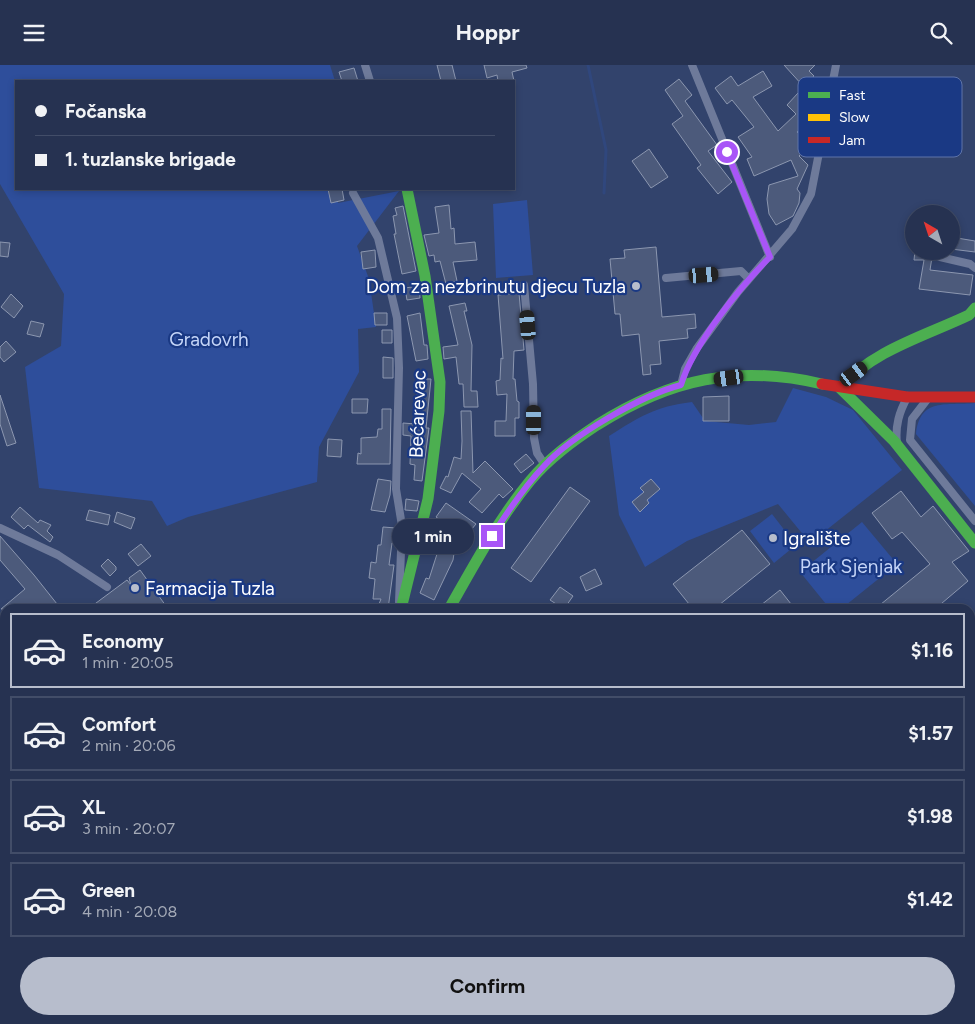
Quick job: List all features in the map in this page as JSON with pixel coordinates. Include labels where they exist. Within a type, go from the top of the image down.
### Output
[{"type":"street","points":[[364,65],[370,80]]},
{"type":"street","points":[[692,65],[770,257]]},
{"type":"street","points":[[681,385],[686,369],[697,348],[749,279],[770,257],[792,229],[811,195],[818,157]]},
{"type":"street","name":"Bećarevac","points":[[401,604],[430,489],[439,411],[440,382],[426,276],[408,190]]},
{"type":"street","points":[[353,193],[378,238],[397,318],[399,368],[396,489],[402,526],[400,604]]},
{"type":"street","points":[[955,260],[970,263],[975,269]]},
{"type":"street","points":[[666,279],[741,271],[749,279]]},
{"type":"street","points":[[524,285],[533,384],[534,438],[536,453],[545,465]]},
{"type":"street","points":[[840,388],[846,380],[862,368],[910,341],[968,315],[975,308]]},
{"type":"street","points":[[452,604],[502,520],[545,465],[581,436],[628,409],[681,385],[745,376],[781,377],[870,393],[930,397],[975,397]]},
{"type":"street","points":[[840,388],[853,399],[898,449],[975,543]]},
{"type":"street","points":[[898,449],[897,422],[900,409],[908,396]]},
{"type":"street","points":[[930,397],[912,419],[909,427],[910,440],[975,521]]},
{"type":"street","points":[[0,528],[58,555],[107,587]]},
{"type":"green space","name":"Gradovrh","points":[[0,65],[330,65],[335,80],[15,80],[15,190],[338,190],[338,203],[399,191],[357,246],[369,279],[376,327],[358,329],[359,372],[319,447],[317,482],[188,517],[167,526],[152,501],[39,488],[25,367],[61,346],[64,294],[0,184]]},
{"type":"green space","points":[[527,200],[533,275],[496,278],[493,204]]},
{"type":"green space","points":[[793,388],[826,397],[853,410],[902,470],[810,543],[778,504],[687,541],[645,567],[619,515],[609,436],[648,413],[692,402],[705,421],[749,425],[776,422]]},
{"type":"green space","points":[[975,403],[975,506],[916,434],[918,422],[929,409],[945,404]]},
{"type":"green space","name":"Igralište","points":[[772,514],[796,545],[774,563],[750,531]]},
{"type":"green space","name":"Park Sjenjak","points":[[862,522],[897,564],[847,604],[826,604],[800,572]]},
{"type":"building","points":[[437,65],[452,65],[456,80],[441,80]]},
{"type":"building","points":[[484,65],[526,65],[527,68],[512,72],[514,80],[498,80],[497,75],[487,78]]},
{"type":"building","points":[[784,65],[815,65],[809,71],[814,76],[798,77],[798,80]]},
{"type":"building","points":[[354,68],[358,80],[342,80],[339,72]]},
{"type":"building","points":[[763,71],[772,86],[753,97],[778,131],[796,114],[787,105],[798,93],[798,157],[808,165],[797,189],[800,193],[799,203],[793,216],[776,225],[769,214],[767,199],[769,185],[798,176],[791,160],[754,176],[747,159],[752,157],[738,137],[754,127],[732,100],[727,104],[715,88],[731,76],[738,86]]},
{"type":"building","points":[[679,79],[692,95],[685,101],[717,145],[708,151],[732,182],[718,194],[697,168],[701,165],[672,124],[683,116],[665,90]]},
{"type":"building","points":[[649,149],[668,177],[651,188],[632,161]]},
{"type":"building","points":[[328,190],[342,190],[344,200],[331,203]]},
{"type":"building","points":[[449,205],[451,229],[454,228],[455,244],[475,242],[477,260],[453,262],[457,281],[446,284],[440,261],[435,262],[434,255],[429,256],[424,235],[439,233],[435,207]]},
{"type":"building","points":[[403,206],[416,271],[402,274],[394,234],[396,234],[393,216],[397,215],[395,208]]},
{"type":"building","points":[[960,238],[975,241],[975,252],[960,250]]},
{"type":"building","points":[[0,242],[10,243],[8,257],[0,256]]},
{"type":"building","name":"Dom za nezbrinutu djecu Tuzla","points":[[656,247],[662,317],[695,314],[696,328],[687,329],[688,338],[659,341],[661,364],[650,365],[651,374],[643,375],[639,334],[622,336],[620,314],[615,314],[610,259],[625,258],[624,250]]},
{"type":"building","points":[[375,250],[376,267],[363,269],[361,252]]},
{"type":"building","points":[[924,260],[932,260],[930,270],[973,275],[970,295],[919,289]]},
{"type":"building","points":[[419,286],[420,298],[407,300],[405,288]]},
{"type":"building","points":[[519,293],[524,350],[514,351],[513,379],[515,379],[517,401],[519,402],[519,418],[515,418],[515,436],[495,436],[495,421],[506,421],[507,394],[497,395],[496,381],[500,380],[501,358],[503,359],[498,295]]},
{"type":"building","points":[[11,294],[23,306],[14,318],[1,307]]},
{"type":"building","points":[[465,303],[467,311],[464,311],[472,345],[471,391],[477,391],[478,407],[464,407],[463,384],[459,384],[456,357],[444,359],[443,347],[458,345],[449,306]]},
{"type":"building","points":[[374,313],[387,313],[387,325],[375,325]]},
{"type":"building","points":[[420,313],[424,345],[427,345],[428,359],[416,361],[407,316]]},
{"type":"building","points":[[31,321],[44,324],[40,337],[27,334]]},
{"type":"building","points":[[382,330],[392,330],[392,343],[382,343]]},
{"type":"building","points":[[6,341],[16,352],[4,362],[0,357],[0,347]]},
{"type":"building","points":[[383,357],[393,358],[393,378],[383,378]]},
{"type":"building","points":[[418,379],[431,379],[426,428],[429,428],[422,481],[414,480],[415,465],[410,464],[411,436],[403,435],[403,423],[416,424]]},
{"type":"building","points":[[0,395],[16,443],[7,446],[0,424]]},
{"type":"building","points":[[729,396],[729,421],[703,421],[703,397]]},
{"type":"building","points":[[352,399],[368,399],[367,413],[352,413]]},
{"type":"building","points":[[382,409],[391,409],[390,464],[357,464],[358,453],[361,454],[361,438],[377,437],[378,429],[382,429]]},
{"type":"building","points":[[461,411],[471,411],[473,473],[485,461],[513,489],[503,498],[499,494],[482,513],[469,502],[481,489],[462,473],[451,493],[440,488],[446,476],[448,477],[454,457],[461,459]]},
{"type":"building","points":[[328,439],[342,440],[341,457],[327,456]]},
{"type":"building","points":[[526,454],[534,463],[521,473],[514,464]]},
{"type":"building","points":[[378,479],[391,481],[390,495],[385,512],[371,510]]},
{"type":"building","points":[[651,479],[660,489],[647,500],[649,503],[640,512],[632,502],[644,492],[640,488]]},
{"type":"building","points":[[570,487],[590,501],[531,582],[511,568]]},
{"type":"building","points":[[901,491],[921,517],[933,506],[969,551],[952,562],[968,581],[941,604],[881,604],[930,564],[902,532],[892,539],[872,513]]},
{"type":"building","points":[[406,499],[419,501],[417,511],[405,510]]},
{"type":"building","points":[[446,503],[476,524],[471,530],[459,521],[453,560],[434,600],[420,593],[426,578],[429,579],[437,554],[423,550],[426,537],[439,541],[443,522],[436,517]]},
{"type":"building","points":[[20,507],[38,523],[40,520],[51,525],[47,531],[53,537],[50,542],[28,525],[24,529],[11,517]]},
{"type":"building","points":[[89,510],[110,515],[108,525],[86,520]]},
{"type":"building","points":[[117,512],[135,518],[131,529],[114,522]]},
{"type":"building","points":[[383,527],[396,528],[396,543],[392,543],[389,565],[394,565],[389,604],[379,604],[381,599],[373,599],[375,579],[369,578],[371,562],[376,563],[378,545],[381,545]]},
{"type":"building","points":[[742,530],[770,564],[720,604],[689,604],[673,584]]},
{"type":"building","points":[[0,536],[57,604],[7,604],[25,589],[0,560]]},
{"type":"building","points":[[141,544],[151,556],[138,566],[128,554]]},
{"type":"building","points":[[108,559],[116,567],[116,570],[110,576],[101,566]]},
{"type":"building","points":[[595,569],[602,584],[586,591],[580,577]]},
{"type":"building","name":"Farmacija Tuzla","points":[[140,570],[165,604],[95,604],[127,580],[131,585],[129,578]]},
{"type":"building","points":[[560,587],[573,596],[567,604],[556,604],[550,600]]},
{"type":"building","points":[[780,590],[791,604],[762,604]]},
{"type":"waterway","points":[[588,65],[606,150],[604,193]]},
{"type":"traffic: fast","points":[[402,604],[428,499],[439,411],[440,382],[425,276],[407,190]]},
{"type":"traffic: fast","points":[[975,308],[969,315],[900,345],[884,354],[853,375],[840,388],[894,441],[975,543]]},
{"type":"traffic: fast","points":[[452,604],[497,527],[530,481],[553,457],[597,425],[651,396],[705,380],[761,375],[822,384]]},
{"type":"traffic: jam","points":[[822,384],[907,397],[975,397]]},
{"type":"place","name":"Dom za nezbrinutu djecu Tuzla","points":[[636,286]]},
{"type":"place","name":"Igralište","points":[[773,538]]},
{"type":"place","name":"Farmacija Tuzla","points":[[135,588]]},
{"type":"route","points":[[492,536],[523,491],[549,461],[581,436],[650,397],[681,385],[686,369],[697,348],[738,292],[770,257],[727,152]]}]
